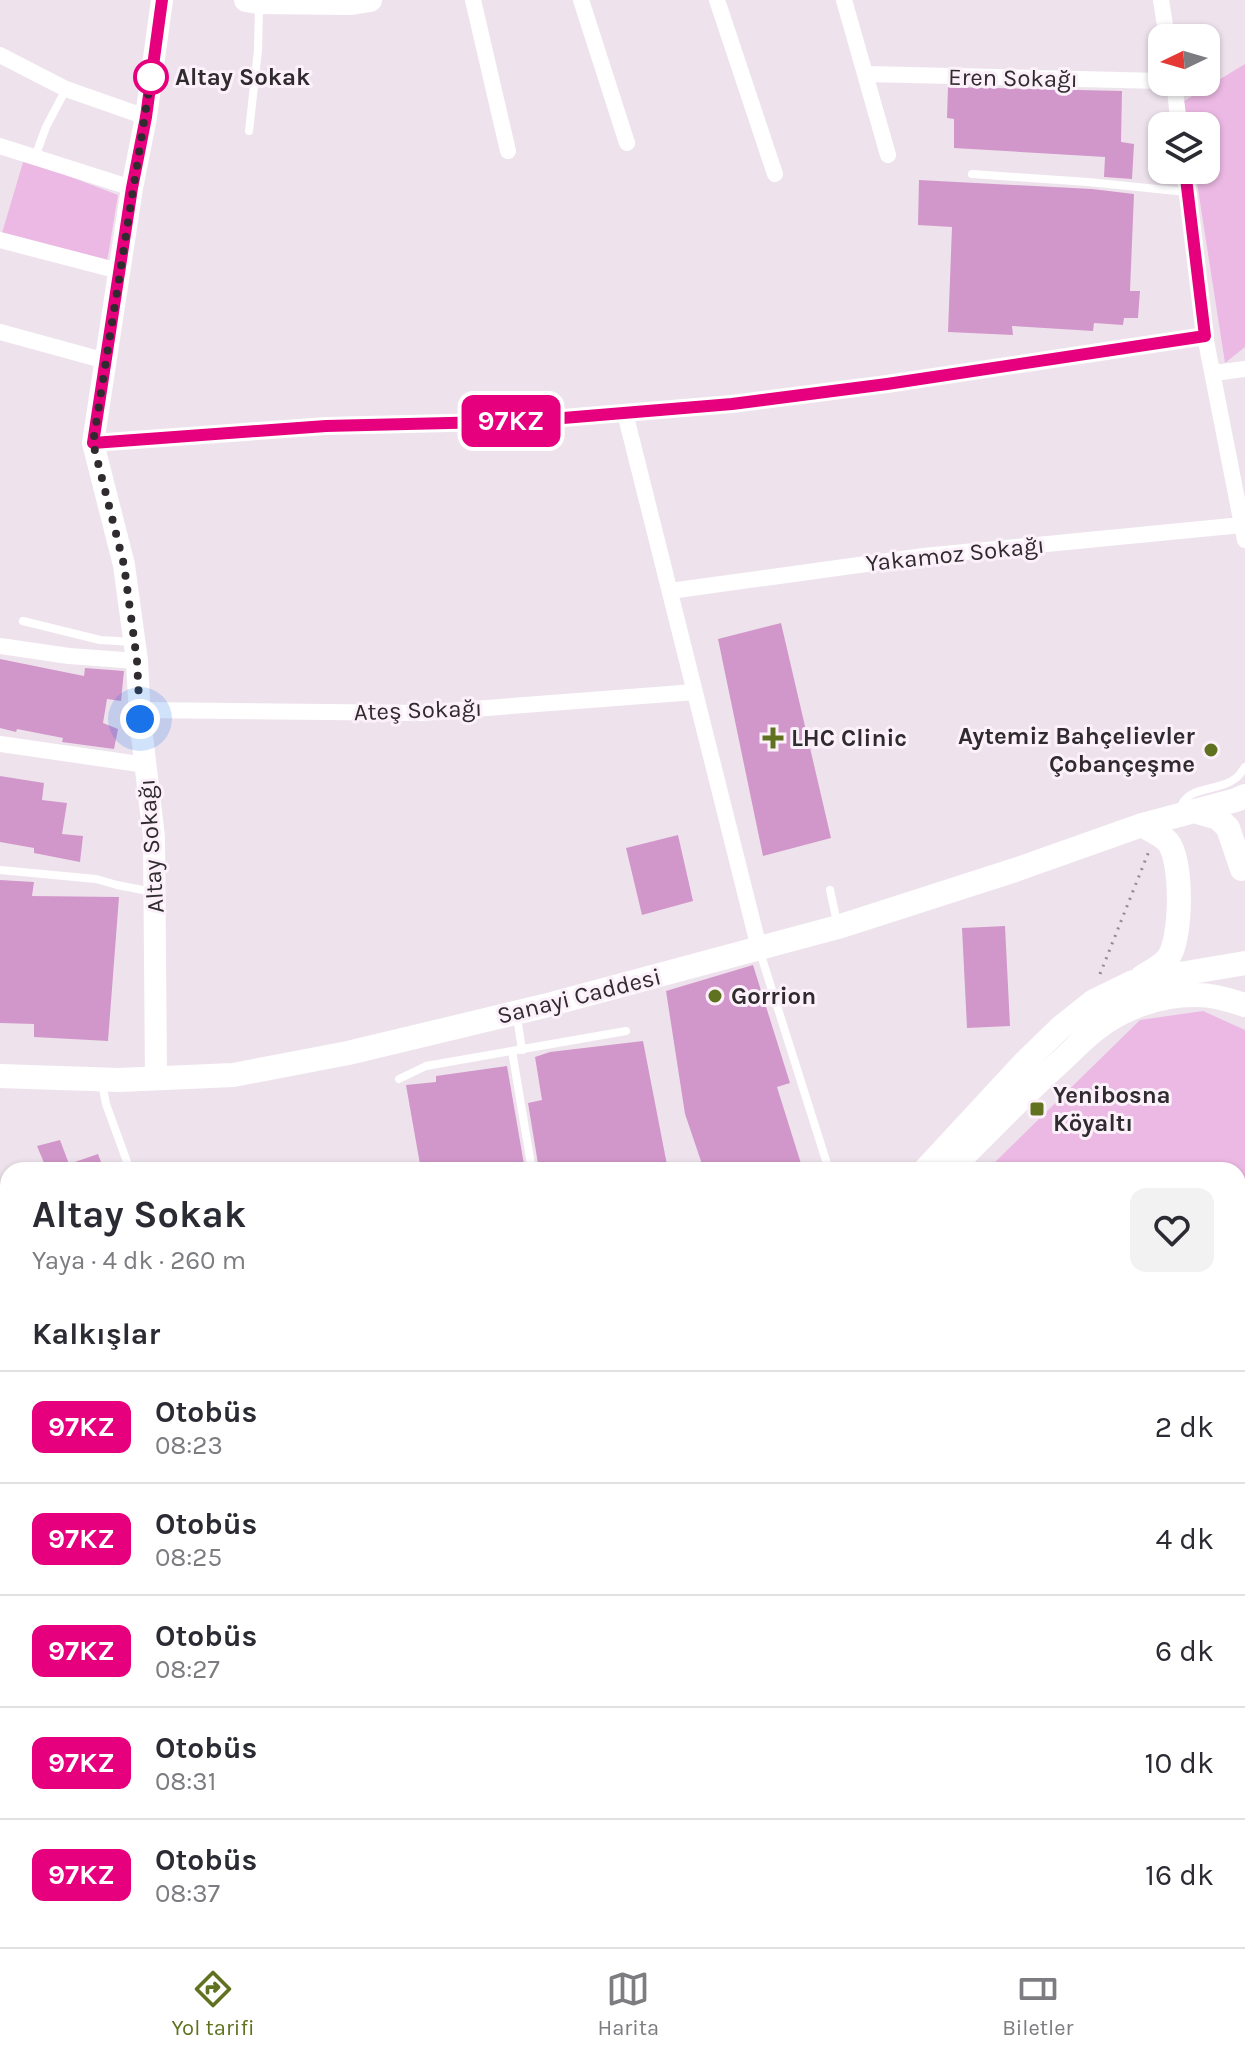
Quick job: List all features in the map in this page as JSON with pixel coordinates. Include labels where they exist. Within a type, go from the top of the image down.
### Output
[{"type":"main road","points":[[253,1],[351,3],[369,0]]},
{"type":"main road","name":"Sanayi Caddesi","points":[[0,1076],[102,1079],[233,1075],[348,1053],[838,927],[1015,870],[1146,836],[1186,813],[1245,796]]},
{"type":"main road","points":[[1186,813],[1218,818],[1228,828],[1244,872]]},
{"type":"main road","points":[[1244,872],[1240,848],[1245,828]]},
{"type":"main road","points":[[932,1162],[1060,1028],[1094,1001],[1133,982],[1168,958],[1177,939],[1179,906],[1176,861],[1169,843],[1146,836]]},
{"type":"main road","points":[[1133,982],[1245,963]]},
{"type":"main road","points":[[958,1162],[1017,1101],[1094,1030],[1114,1017],[1140,1004],[1197,995],[1245,1005]]},
{"type":"street","name":"Altay Sokağı","points":[[156,1078],[154,837],[136,651],[124,565],[93,443],[162,0]]},
{"type":"street","points":[[473,0],[508,151]]},
{"type":"street","points":[[581,0],[627,143]]},
{"type":"street","points":[[717,0],[775,174]]},
{"type":"street","points":[[844,0],[888,155]]},
{"type":"street","points":[[1161,0],[1165,24]]},
{"type":"street","points":[[0,55],[66,89],[146,117]]},
{"type":"street","name":"Eren Sokağı","points":[[865,74],[1148,81]]},
{"type":"street","points":[[0,146],[132,188]]},
{"type":"street","points":[[1186,184],[1205,336],[1244,532]]},
{"type":"street","points":[[0,240],[119,271]]},
{"type":"street","points":[[0,332],[106,361]]},
{"type":"street","points":[[93,443],[326,426],[527,421],[732,404],[1205,336]]},
{"type":"street","points":[[1214,373],[1245,369]]},
{"type":"street","points":[[625,413],[759,948]]},
{"type":"street","name":"Yakamoz Sokağı","points":[[670,591],[924,556],[1244,532]]},
{"type":"street","points":[[0,646],[69,656],[136,651]]},
{"type":"street","name":"Ateş Sokağı","points":[[140,710],[421,713],[695,692]]},
{"type":"street","points":[[0,744],[146,765]]},
{"type":"lane","points":[[249,131],[258,50],[253,1]]},
{"type":"lane","points":[[35,157],[46,127],[66,89]]},
{"type":"lane","points":[[972,174],[1187,192]]},
{"type":"lane","points":[[23,621],[136,651]]},
{"type":"lane","points":[[1186,813],[1182,803],[1187,795],[1235,779],[1245,767]]},
{"type":"lane","points":[[0,870],[96,879],[155,892]]},
{"type":"lane","points":[[830,890],[838,927]]},
{"type":"lane","points":[[759,948],[826,1162]]},
{"type":"lane","points":[[517,1012],[517,1050],[531,1162]]},
{"type":"lane","points":[[399,1079],[426,1066],[626,1031]]},
{"type":"lane","points":[[102,1079],[106,1104],[127,1162]]},
{"type":"path","points":[[1094,1001],[1098,978],[1146,836]]},
{"type":"shaded area","points":[[1245,64],[1245,347],[1225,363],[1197,184],[1220,184],[1220,112],[1186,112],[1184,101],[1192,96],[1220,96],[1220,79]]},
{"type":"shaded area","points":[[24,159],[118,195],[107,262],[2,233]]},
{"type":"shaded area","points":[[1203,1011],[1245,1030],[1245,1162],[995,1162],[1140,1020]]},
{"type":"building","points":[[948,87],[1122,91],[1121,142],[1134,144],[1132,179],[1104,177],[1105,157],[954,148],[954,119],[947,118]]},
{"type":"building","points":[[919,180],[1134,194],[1130,291],[1140,291],[1138,318],[1124,318],[1123,325],[1094,323],[1093,331],[1012,326],[1013,335],[948,332],[952,227],[918,225]]},
{"type":"building","name":"LHC Clinic","points":[[781,623],[831,838],[763,856],[718,639]]},
{"type":"building","points":[[0,659],[84,676],[85,668],[124,671],[121,701],[107,699],[103,723],[118,729],[114,749],[62,742],[63,738],[0,728]]},
{"type":"building","points":[[0,776],[44,783],[42,800],[67,803],[62,834],[83,836],[80,862],[34,853],[34,848],[0,842]]},
{"type":"building","points":[[678,835],[693,901],[642,915],[626,848]]},
{"type":"building","points":[[0,880],[34,882],[32,896],[119,897],[108,1041],[34,1037],[34,1024],[0,1023]]},
{"type":"building","points":[[1005,926],[1010,1026],[967,1028],[962,928]]},
{"type":"building","points":[[753,965],[790,1083],[777,1087],[800,1162],[701,1162],[685,1114],[666,991]]},
{"type":"building","points":[[643,1041],[666,1162],[538,1162],[528,1103],[542,1100],[535,1057],[550,1052]]},
{"type":"building","points":[[507,1066],[524,1162],[420,1162],[406,1085],[436,1082],[436,1076]]},
{"type":"building","points":[[60,1140],[68,1162],[44,1162],[37,1146]]},
{"type":"building","points":[[98,1154],[101,1162],[75,1162]]},
{"type":"bus line","name":"97KZ","points":[[162,0],[93,443],[326,426],[527,421],[732,404],[1205,336],[1187,184]]},
{"type":"place","name":"Altay Sokak","points":[[151,77]]},
{"type":"place","name":"LHC Clinic","points":[[773,738]]},
{"type":"place","name":"Aytemiz Bahçelievler Çobançeşme","points":[[1211,750]]},
{"type":"place","name":"Gorrion","points":[[715,996]]},
{"type":"place","name":"Yenibosna Köyaltı","points":[[1037,1109]]},
{"type":"route","points":[[140,719],[137,661],[124,565],[93,443],[151,77]]}]
